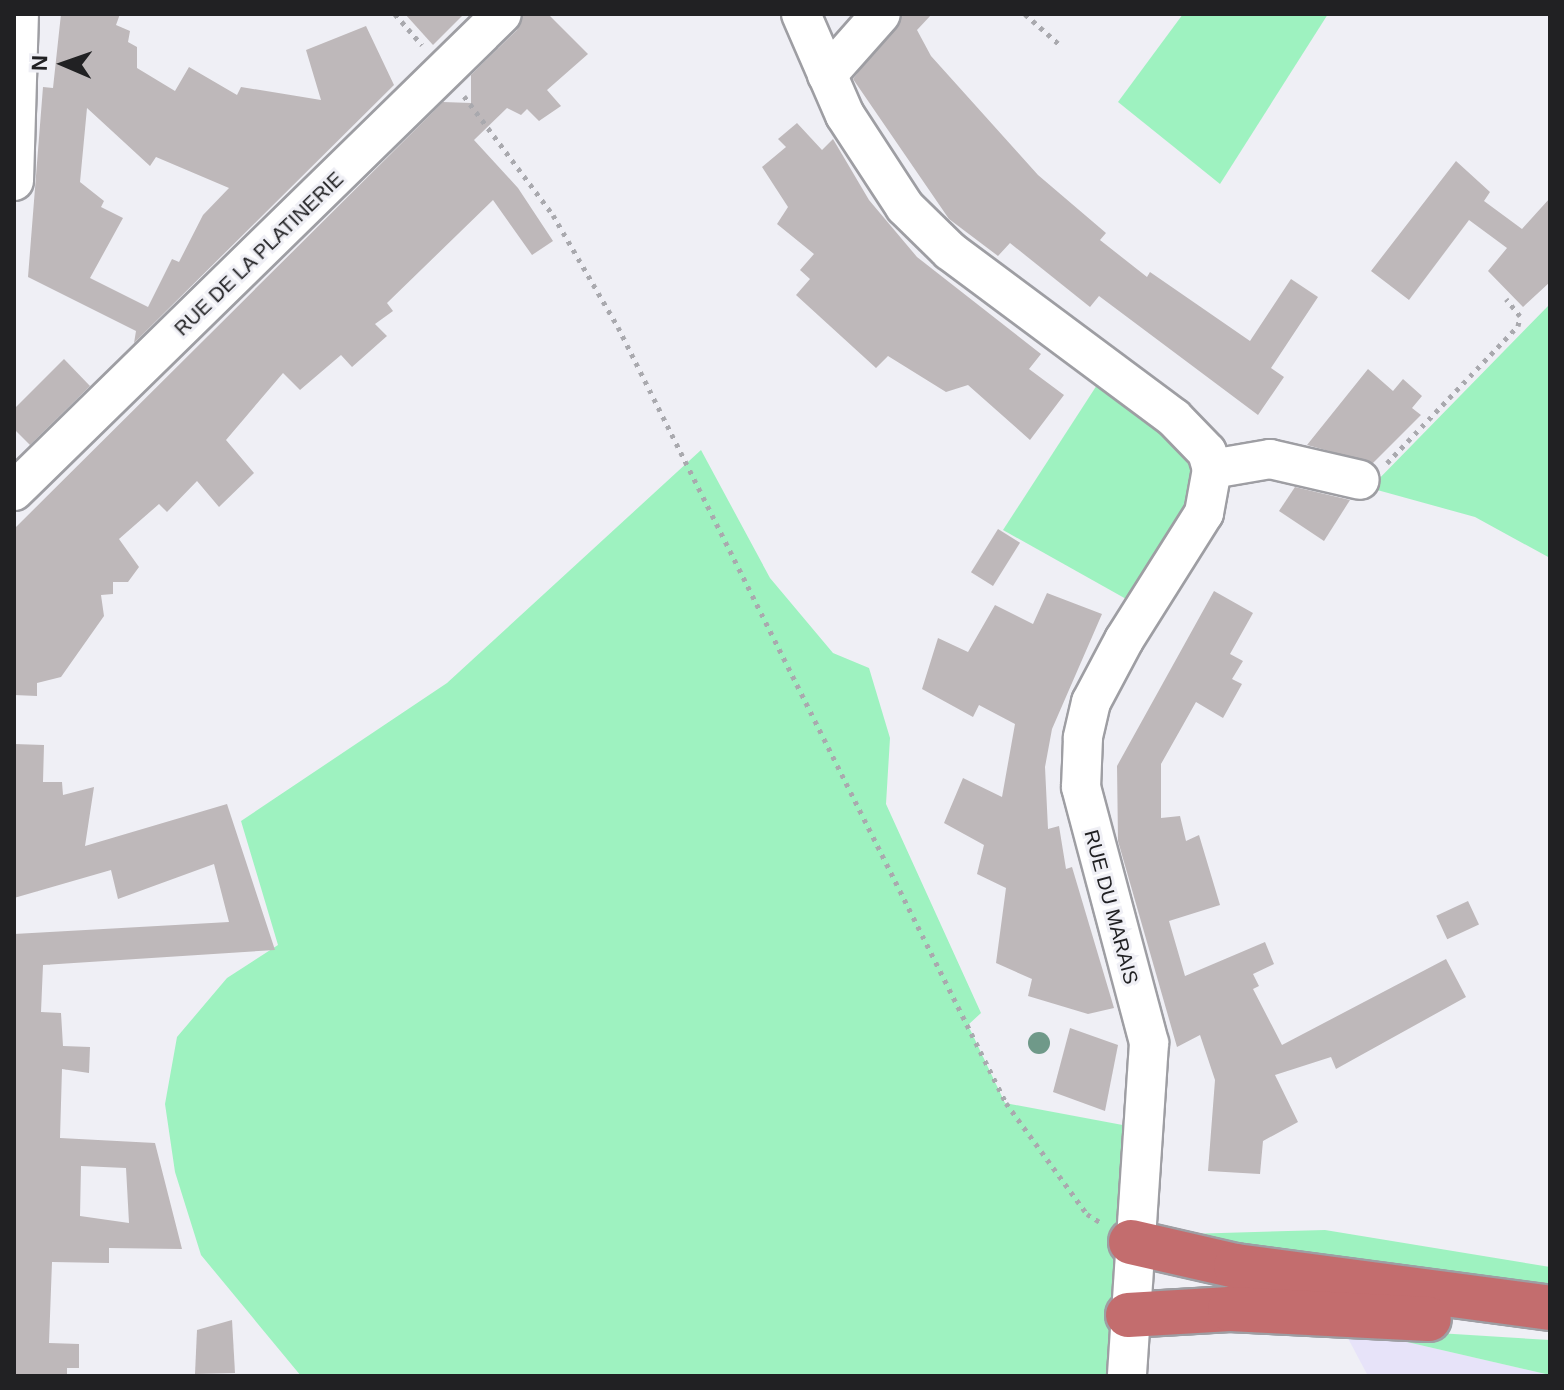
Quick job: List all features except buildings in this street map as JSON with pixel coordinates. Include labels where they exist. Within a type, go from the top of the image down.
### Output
[{"type":"highway","points":[[1131,1242],[1236,1266],[1550,1308]]},
{"type":"highway","points":[[1128,1315],[1230,1309],[1550,1331]]},
{"type":"street","points":[[14,181],[19,14]]},
{"type":"street","name":"RUE DE LA PLATINERIE","points":[[14,491],[502,14]]},
{"type":"street","points":[[801,14],[827,75],[905,207],[950,251],[1174,418],[1207,452],[1212,469],[1270,459],[1360,480]]},
{"type":"street","points":[[827,75],[881,14]]},
{"type":"street","name":"RUE DU MARAIS","points":[[1127,1376],[1131,1242],[1149,1043],[1081,787],[1083,738],[1091,702],[1124,640],[1204,513],[1212,469]]},
{"type":"path","points":[[1025,14],[1059,44]]},
{"type":"path","points":[[445,72],[553,215],[618,327],[1006,1103],[1087,1214],[1131,1242]]},
{"type":"path","points":[[1360,480],[1376,474],[1518,326],[1520,316],[1506,299]]},
{"type":"shaded area","points":[[1342,1327],[1550,1375],[1550,1376],[1368,1376]]},
{"type":"green space","points":[[1183,14],[1328,14],[1220,184],[1118,102]]},
{"type":"green space","points":[[1550,304],[1550,558],[1475,517],[1370,488]]},
{"type":"green space","points":[[1108,368],[1212,469],[1144,609],[1003,530]]},
{"type":"green space","points":[[701,450],[770,578],[833,653],[869,668],[890,738],[886,804],[981,1013],[968,1025],[1005,1103],[1144,1129],[1127,1376],[301,1376],[201,1255],[175,1172],[165,1104],[177,1037],[227,978],[278,945],[241,821],[447,683]]},
{"type":"green space","points":[[1325,1230],[1550,1267],[1550,1296],[1229,1252],[1187,1234]]},
{"type":"green space","points":[[1342,1327],[1550,1340],[1550,1375]]}]
